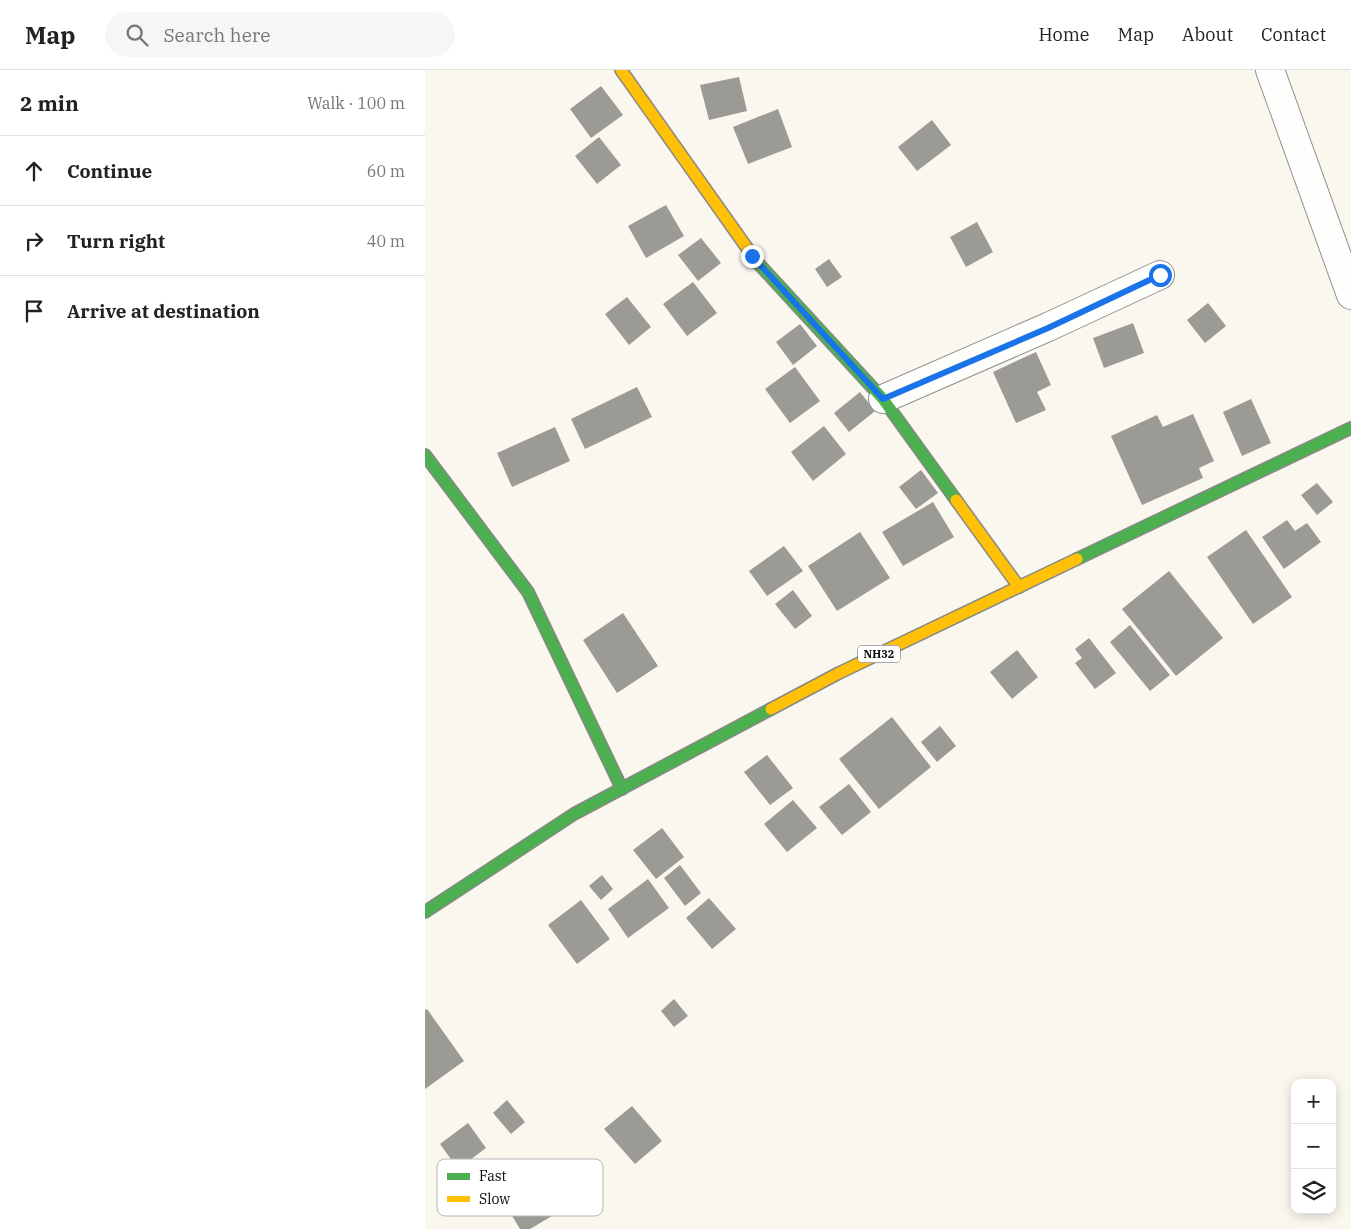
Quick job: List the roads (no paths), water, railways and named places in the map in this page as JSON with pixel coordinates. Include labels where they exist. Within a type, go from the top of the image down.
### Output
[{"type":"main road","points":[[621,70],[752,256],[883,399],[1019,587]]},
{"type":"main road","name":"NH32","points":[[425,912],[574,814],[839,673],[1351,428]]},
{"type":"main road","points":[[425,455],[528,592],[622,789]]},
{"type":"street","points":[[1271,70],[1351,294]]},
{"type":"street","points":[[883,399],[1048,328],[1160,275]]}]
